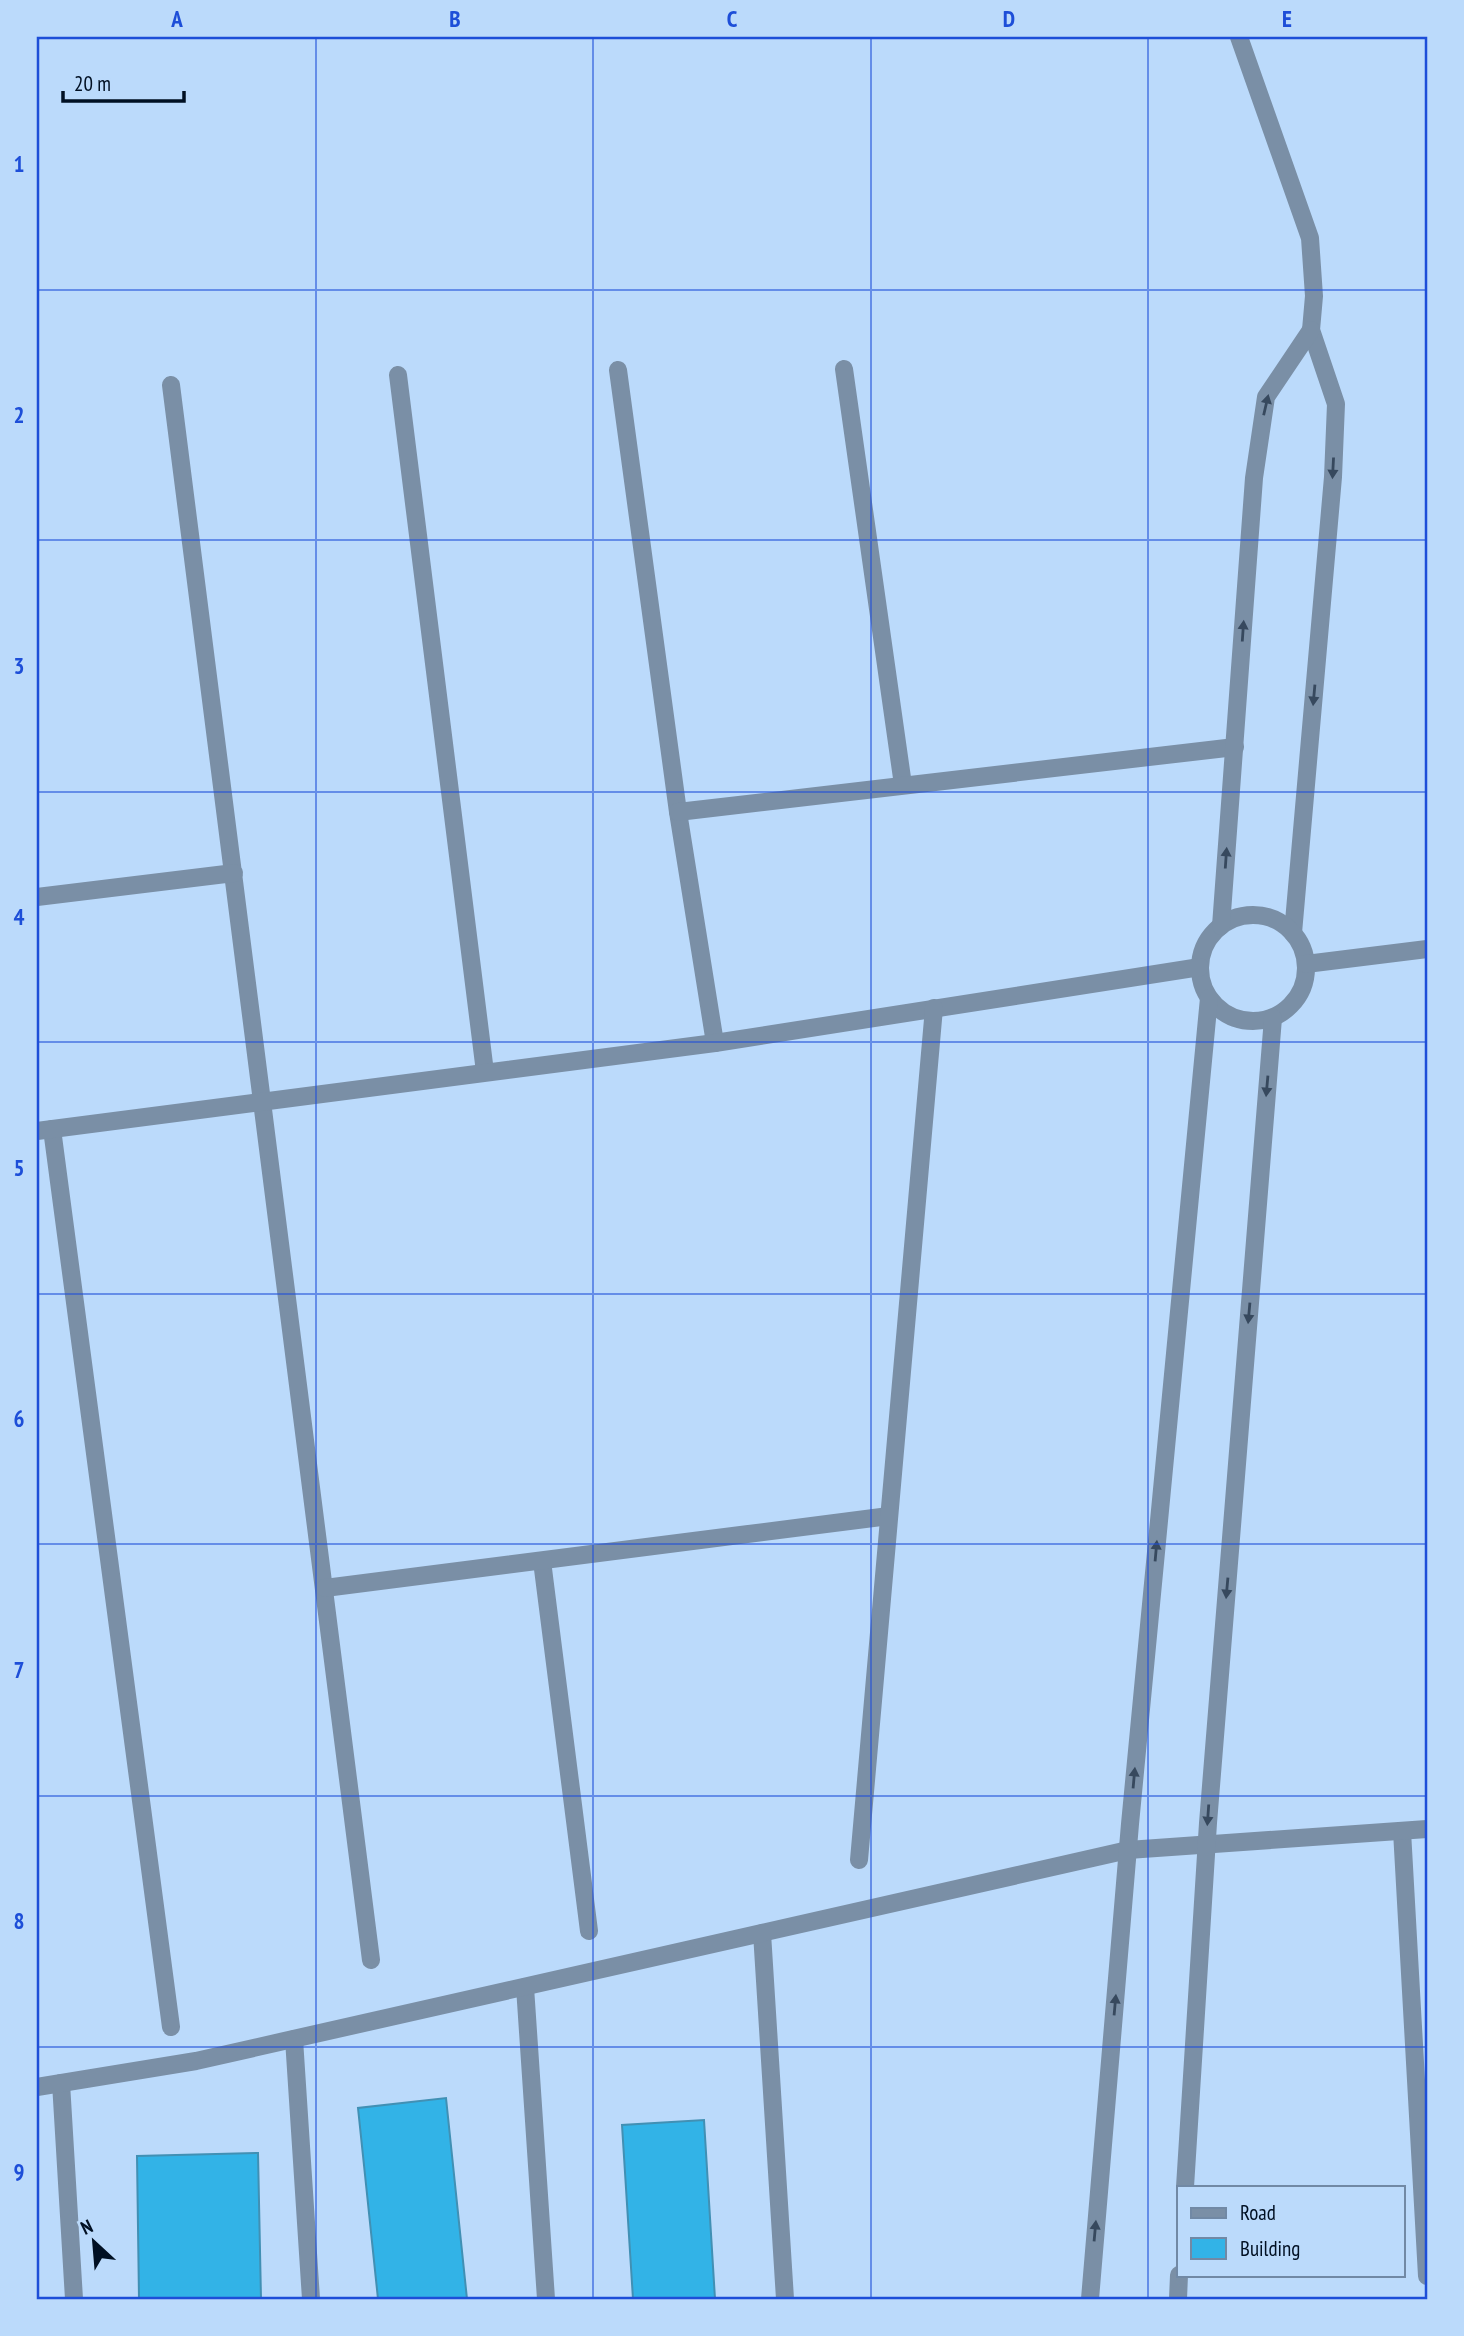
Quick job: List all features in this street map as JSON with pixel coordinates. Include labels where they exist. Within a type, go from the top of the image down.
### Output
[{"type":"street","points":[[1239,37],[1310,238],[1314,296],[1311,330],[1336,404],[1333,477],[1293,933]]},
{"type":"street","points":[[1221,926],[1254,478],[1266,397],[1311,330]]},
{"type":"street","points":[[844,369],[903,785]]},
{"type":"street","points":[[618,370],[678,812],[715,1043]]},
{"type":"street","points":[[398,375],[485,1072]]},
{"type":"street","points":[[171,384],[371,1960]]},
{"type":"street","points":[[678,812],[1235,747]]},
{"type":"street","points":[[37,897],[234,873]]},
{"type":"street","points":[[1267,917],[1281,923],[1293,933],[1302,948],[1306,964],[1305,981],[1298,996],[1287,1009],[1273,1018],[1255,1021],[1237,1019],[1221,1011],[1209,998],[1202,984],[1200,967],[1210,937],[1221,926],[1235,918],[1267,917]]},
{"type":"street","points":[[1306,964],[1427,949]]},
{"type":"street","points":[[171,2026],[44,1130],[715,1043],[1200,967]]},
{"type":"street","points":[[1090,2299],[1128,1850],[1209,998]]},
{"type":"street","points":[[859,1860],[934,1009]]},
{"type":"street","points":[[1185,2186],[1207,1844],[1273,1018]]},
{"type":"street","points":[[325,1588],[890,1516]]},
{"type":"street","points":[[542,1560],[589,1931]]},
{"type":"street","points":[[37,2087],[197,2061],[1128,1850],[1427,1829]]},
{"type":"street","points":[[1402,1831],[1427,2276]]},
{"type":"street","points":[[762,1933],[785,2299]]},
{"type":"street","points":[[525,1987],[545,2299]]},
{"type":"street","points":[[294,2039],[311,2299]]},
{"type":"street","points":[[61,2083],[74,2299]]},
{"type":"street","points":[[1178,2299],[1179,2276]]},
{"type":"building","points":[[446,2098],[467,2299],[378,2299],[358,2108]]},
{"type":"building","points":[[704,2120],[715,2299],[633,2299],[622,2125]]},
{"type":"building","points":[[258,2153],[261,2299],[139,2299],[137,2156]]}]
